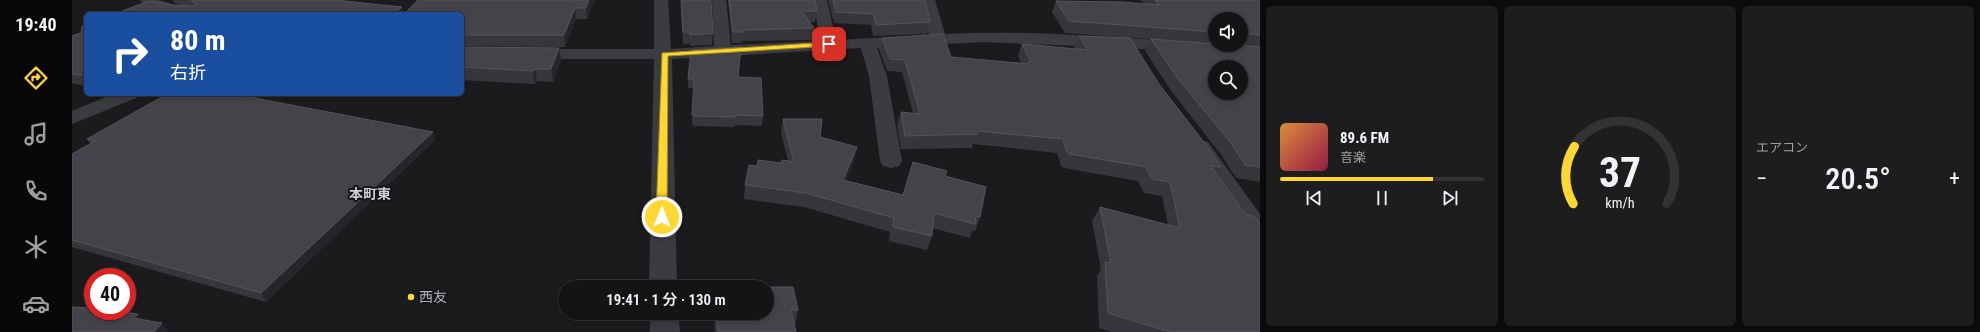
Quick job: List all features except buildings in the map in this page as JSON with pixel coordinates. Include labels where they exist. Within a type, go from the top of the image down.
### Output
[{"type":"street","points":[[147,0],[161,6],[184,12]]},
{"type":"street","points":[[661,0],[665,54],[661,247],[663,280]]},
{"type":"street","points":[[719,0],[723,50]]},
{"type":"street","points":[[820,0],[829,44]]},
{"type":"street","points":[[928,0],[938,39]]},
{"type":"street","points":[[145,12],[161,6]]},
{"type":"street","points":[[512,54],[665,54],[829,44],[982,37],[1130,43],[1191,48]]},
{"type":"street","points":[[870,43],[869,48],[878,76],[891,161]]},
{"type":"street","points":[[1130,43],[1143,63]]},
{"type":"street","points":[[72,118],[124,96]]},
{"type":"street","points":[[1190,132],[1213,162],[1242,209],[1260,231]]},
{"type":"street","points":[[664,320],[664,332]]},
{"type":"place","name":"西友","points":[[411,297]]},
{"type":"district","name":"本町東","points":[[370,194]]},
{"type":"route","points":[[662,217],[665,54],[829,44]]}]
